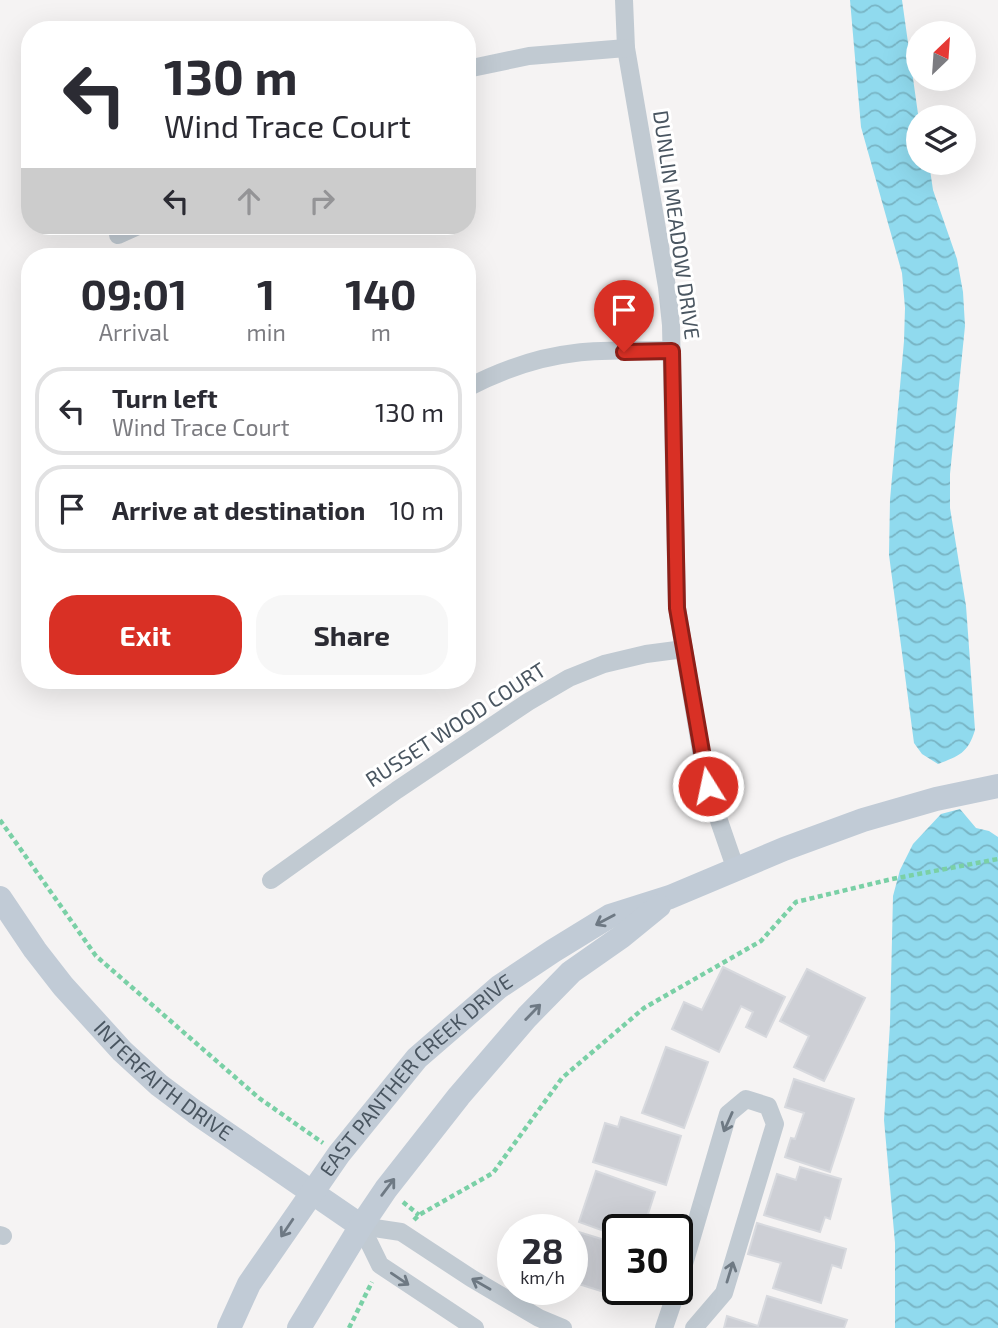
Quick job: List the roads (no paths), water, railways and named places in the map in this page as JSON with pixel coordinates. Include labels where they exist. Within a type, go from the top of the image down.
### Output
[{"type":"street","name":"DUNLIN MEADOW DRIVE","points":[[625,0],[626,48],[667,287],[672,351],[677,608],[708,786],[736,870]]},
{"type":"street","points":[[476,67],[529,57],[626,48]]},
{"type":"street","points":[[476,384],[519,366],[576,353],[672,351]]},
{"type":"street","name":"RUSSET WOOD COURT","points":[[271,880],[397,790],[528,702],[569,678],[604,664],[684,649]]},
{"type":"street","name":"EAST PANTHER CREEK DRIVE","points":[[229,1328],[249,1284],[339,1154],[417,1058],[499,987],[610,916],[670,897],[784,849],[863,820],[936,799],[998,786]]},
{"type":"street","name":"EAST PANTHER CREEK DRIVE","points":[[299,1328],[386,1188],[459,1096],[527,1017],[571,972],[621,937],[670,897]]},
{"type":"street","name":"INTERFAITH DRIVE","points":[[0,898],[63,986],[122,1051],[159,1085],[361,1226]]},
{"type":"street","points":[[693,1234],[728,1114],[746,1099],[768,1106],[775,1124],[724,1293],[694,1328]]},
{"type":"street","points":[[361,1226],[401,1232],[471,1278],[539,1318],[563,1328]]},
{"type":"street","points":[[361,1226],[380,1265],[475,1328]]},
{"type":"street","points":[[664,1328],[672,1305]]},
{"type":"water","points":[[850,0],[902,0],[906,28],[906,91],[915,91],[917,105],[906,105],[906,175],[931,175],[933,190],[957,259],[965,326],[950,474],[950,508],[966,606],[975,730],[962,753],[938,764],[922,754],[914,743],[889,555],[890,500],[905,308],[902,273],[861,127]]},
{"type":"water","points":[[960,809],[976,828],[989,831],[998,837],[998,1328],[895,1328],[895,1243],[884,1120],[890,1024],[893,896],[900,870],[913,844],[941,814]]}]
